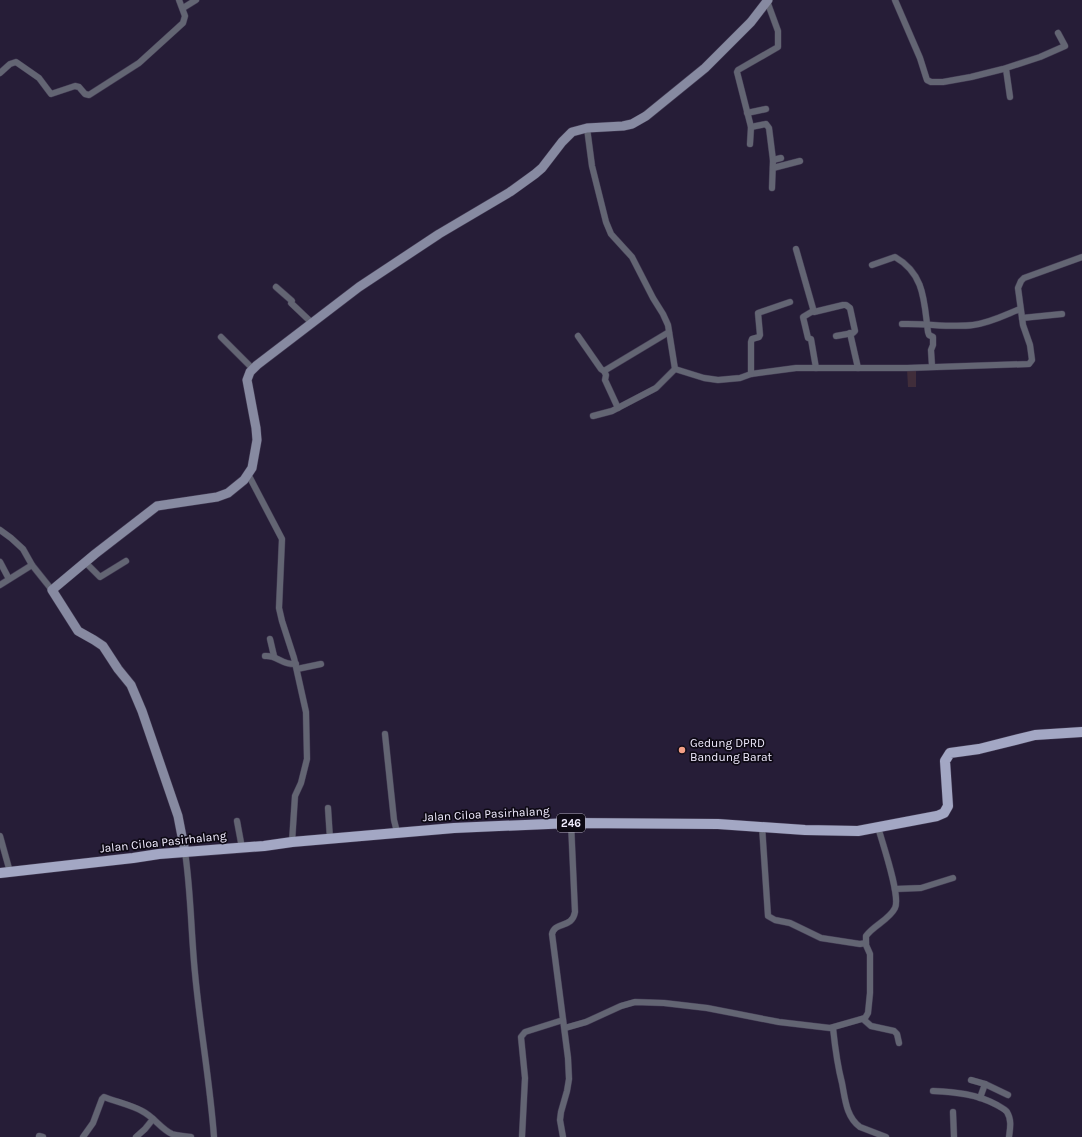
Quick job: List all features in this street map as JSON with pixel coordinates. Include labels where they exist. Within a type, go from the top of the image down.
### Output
[{"type":"main road","name":"Jalan Ciloa Pasirhalang","points":[[5,872],[159,854],[242,848],[397,832],[454,828],[571,823],[718,824],[805,830],[858,831],[937,816],[944,813],[948,806],[945,761],[950,752],[979,749],[1035,735],[1082,732]]},
{"type":"street","points":[[0,73],[10,64],[16,62],[39,78],[51,94],[75,86],[79,87],[85,94],[89,94],[139,63],[184,23],[183,8],[179,0]]},
{"type":"street","points":[[183,8],[196,0]]},
{"type":"street","points":[[895,0],[920,58],[927,80],[931,82],[943,82],[1006,69],[1040,57],[1065,46],[1058,33]]},
{"type":"street","points":[[750,144],[751,126],[737,72],[778,47],[778,31],[768,1]]},
{"type":"street","points":[[52,590],[85,562],[157,506],[217,497],[228,493],[238,485],[252,468],[256,440],[256,428],[248,384],[248,376],[253,369],[359,287],[444,231],[526,182],[542,168],[567,136],[575,130],[627,125],[646,116],[705,68],[751,22],[768,1]]},
{"type":"street","points":[[1006,69],[1010,97]]},
{"type":"street","points":[[747,113],[766,109]]},
{"type":"street","points":[[751,126],[768,125],[773,160],[772,188]]},
{"type":"street","points":[[587,128],[592,166],[606,222],[611,234],[635,261],[653,298],[663,314],[668,325],[675,369]]},
{"type":"street","points":[[771,144],[778,141]]},
{"type":"street","points":[[773,160],[781,158]]},
{"type":"street","points":[[773,168],[800,161]]},
{"type":"street","points":[[796,249],[813,311]]},
{"type":"street","points":[[872,265],[895,257],[915,274],[922,290],[929,335],[933,337],[933,345],[931,350],[932,366]]},
{"type":"street","points":[[675,369],[709,379],[740,378],[751,374],[776,370],[816,368],[1029,364],[1032,360],[1030,345],[1020,309],[1018,288],[1021,281],[1024,278],[1082,257]]},
{"type":"street","points":[[276,287],[292,301],[291,303],[312,323]]},
{"type":"street","points":[[751,374],[751,342],[752,339],[759,337],[760,335],[758,313],[790,302]]},
{"type":"street","points":[[816,368],[811,339],[808,338],[803,318],[813,311],[815,313],[848,306],[855,329],[853,333],[836,336]]},
{"type":"street","points":[[902,324],[954,326],[974,325],[1020,309]]},
{"type":"street","points":[[1022,318],[1062,314]]},
{"type":"street","points":[[604,371],[669,332]]},
{"type":"street","points":[[850,333],[858,368]]},
{"type":"street","points":[[578,336],[601,369],[604,371],[606,375],[605,380],[618,408]]},
{"type":"street","points":[[221,337],[253,369]]},
{"type":"street","points":[[593,416],[607,413],[656,388],[675,369]]},
{"type":"street","points":[[248,474],[282,539],[279,608],[296,666],[306,712],[307,759],[301,783],[295,796],[292,842]]},
{"type":"street","points":[[0,530],[23,549],[32,565],[52,590],[78,630],[103,646],[118,669],[131,685],[142,712],[178,816],[185,852],[188,871],[201,1033],[210,1092],[214,1137]]},
{"type":"street","points":[[85,562],[100,577],[126,561]]},
{"type":"street","points":[[0,562],[9,579]]},
{"type":"street","points":[[1,583],[32,565]]},
{"type":"street","points":[[270,639],[274,656]]},
{"type":"street","points":[[266,656],[274,656],[284,663],[296,666],[321,664]]},
{"type":"street","points":[[385,734],[394,820],[397,832]]},
{"type":"street","points":[[328,808],[330,839]]},
{"type":"street","points":[[237,821],[242,848]]},
{"type":"street","points":[[563,1137],[560,1120],[569,1079],[568,1058],[552,934],[556,927],[566,924],[574,918],[571,823]]},
{"type":"street","points":[[762,826],[768,916],[775,920],[790,923],[821,938],[866,944]]},
{"type":"street","points":[[565,1028],[586,1022],[621,1006],[635,1002],[664,1003],[707,1008],[779,1022],[833,1028],[863,1019],[868,1013],[870,993],[870,954],[866,944],[867,934],[891,914],[896,908],[897,901],[878,827]]},
{"type":"street","points":[[0,836],[5,872]]},
{"type":"street","points":[[895,889],[921,888],[952,878]]},
{"type":"street","points":[[863,1019],[871,1026],[894,1031],[897,1034],[899,1043]]},
{"type":"street","points":[[522,1137],[525,1078],[521,1037],[525,1032],[563,1020]]},
{"type":"street","points":[[833,1028],[837,1063],[849,1113],[856,1124],[860,1127],[886,1137]]},
{"type":"street","points":[[971,1080],[985,1084],[1008,1095]]},
{"type":"street","points":[[980,1098],[985,1084]]},
{"type":"street","points":[[933,1091],[959,1093],[988,1100],[1007,1112],[1011,1124],[1009,1137]]},
{"type":"street","points":[[83,1137],[93,1123],[104,1097],[132,1106],[172,1133],[191,1137]]},
{"type":"street","points":[[954,1112],[954,1137]]},
{"type":"street","points":[[136,1137],[153,1119]]},
{"type":"shaded area","points":[[907,369],[916,369],[916,387],[908,387]]},
{"type":"place","name":"Gedung DPRD Bandung Barat","points":[[682,750]]}]
